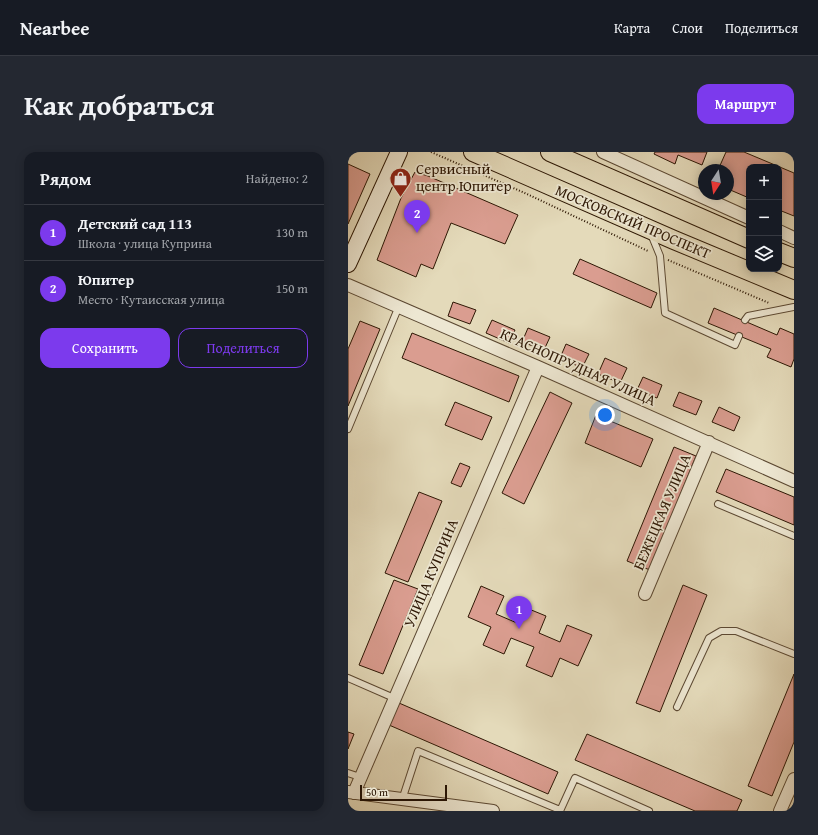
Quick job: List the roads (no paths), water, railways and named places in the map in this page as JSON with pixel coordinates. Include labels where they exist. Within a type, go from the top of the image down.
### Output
[{"type":"main road","name":"МОСКОВСКИЙ ПРОСПЕКТ","points":[[473,152],[674,240],[794,290]]},
{"type":"main road","name":"МОСКОВСКИЙ ПРОСПЕКТ","points":[[550,152],[746,238]]},
{"type":"main road","points":[[674,240],[684,211]]},
{"type":"main road","points":[[782,253],[794,258]]},
{"type":"street","points":[[348,264],[399,152]]},
{"type":"street","points":[[600,174],[605,153],[746,217]]},
{"type":"street","points":[[782,232],[794,238]]},
{"type":"street","name":"КРАСНОПРУДНАЯ УЛИЦА","points":[[348,285],[538,366],[794,480]]},
{"type":"street","name":"УЛИЦА КУПРИНА","points":[[351,792],[360,777],[538,366]]},
{"type":"street","name":"БЕЖЕЦКАЯ УЛИЦА","points":[[645,594],[709,442]]},
{"type":"street","points":[[780,811],[794,779]]},
{"type":"street","points":[[351,792],[488,811]]},
{"type":"lane","points":[[649,229],[660,256],[665,313],[735,345],[739,336]]},
{"type":"lane","points":[[348,429],[399,306]]},
{"type":"lane","points":[[745,320],[748,316],[785,310],[794,307]]},
{"type":"lane","points":[[718,504],[794,536]]},
{"type":"lane","points":[[677,707],[709,638],[721,631],[736,632],[794,654]]},
{"type":"lane","points":[[348,678],[394,698]]},
{"type":"lane","points":[[402,800],[418,751],[560,810],[575,778],[649,811]]},
{"type":"lane","points":[[348,773],[360,777]]},
{"type":"place","name":"Сервисный центр Юпитер","points":[[401,198]]},
{"type":"place","name":"Юпитер","points":[[417,233]]},
{"type":"place","name":"Детский сад 113","points":[[519,629]]}]
